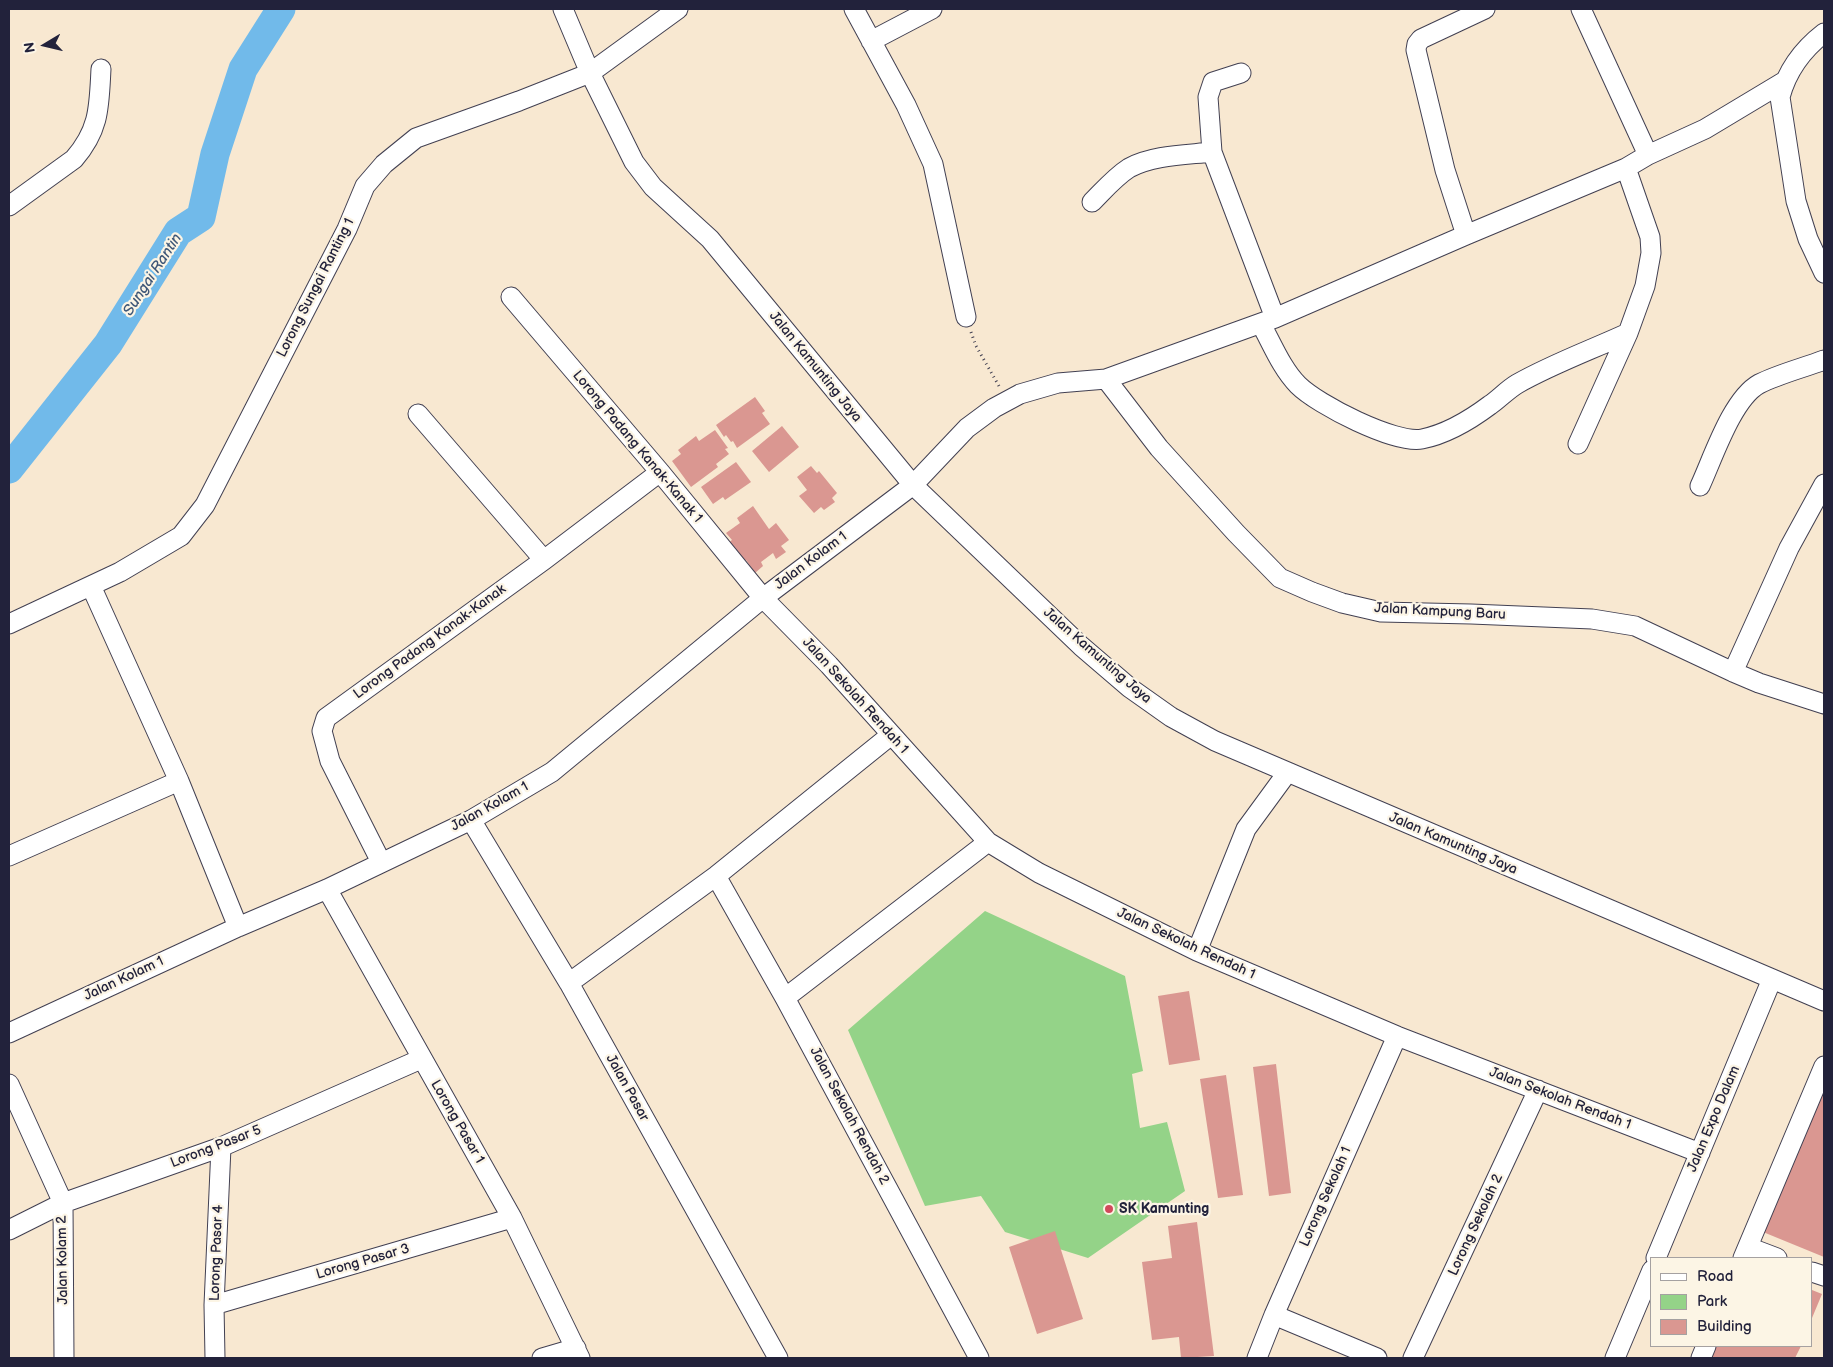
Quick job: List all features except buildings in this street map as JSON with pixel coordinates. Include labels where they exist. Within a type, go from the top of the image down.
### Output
[{"type":"street","name":"Jalan Kamunting Jaya","points":[[563,9],[590,73],[634,162],[653,187],[710,239],[912,485],[1080,646],[1130,688],[1171,716],[1215,741],[1824,1001]]},
{"type":"street","name":"Lorong Sungai Ranting 1","points":[[9,624],[120,572],[181,536],[205,504],[347,230],[366,186],[384,164],[416,138],[590,73],[678,9]]},
{"type":"street","points":[[854,9],[906,105],[933,164],[966,317]]},
{"type":"street","points":[[871,41],[932,9]]},
{"type":"street","points":[[1466,235],[1445,170],[1416,50],[1421,39],[1484,9]]},
{"type":"street","points":[[1581,9],[1648,155]]},
{"type":"street","points":[[1824,33],[1803,53],[1785,81],[1780,97],[1796,201],[1808,239],[1824,273]]},
{"type":"street","points":[[9,206],[74,159],[82,150],[98,115],[101,68]]},
{"type":"street","points":[[1241,73],[1213,82],[1208,97],[1212,152],[1268,321],[1289,373],[1299,386],[1315,398],[1372,427],[1400,437],[1420,439],[1444,433],[1469,420],[1516,385],[1628,334]]},
{"type":"street","name":"Jalan Kolam 1","points":[[9,1033],[238,927],[326,889],[470,820],[552,772],[762,598],[912,485],[967,428],[994,408],[1020,394],[1058,383],[1106,379],[1268,321],[1626,168],[1648,155],[1705,129],[1785,81]]},
{"type":"street","points":[[1092,202],[1114,179],[1131,167],[1165,157],[1212,152]]},
{"type":"street","points":[[1578,444],[1628,334],[1645,286],[1651,253],[1650,237],[1626,168]]},
{"type":"street","name":"Lorong Padang Kanak-Kanak 1","points":[[511,297],[660,472],[762,598]]},
{"type":"street","points":[[1700,486],[1733,413],[1749,392],[1769,380],[1824,360]]},
{"type":"street","name":"Jalan Kampung Baru","points":[[1106,379],[1159,448],[1236,533],[1280,578],[1342,603],[1381,612],[1592,619],[1635,626],[1759,683],[1824,704]]},
{"type":"street","points":[[418,414],[544,560]]},
{"type":"street","name":"Lorong Padang Kanak-Kanak","points":[[381,862],[330,761],[322,732],[326,718],[544,560],[660,472]]},
{"type":"street","points":[[1733,672],[1789,548],[1824,484]]},
{"type":"street","points":[[91,586],[179,781],[238,927]]},
{"type":"street","name":"Jalan Sekolah Rendah 1","points":[[762,598],[829,665],[988,842],[1039,873],[1198,951],[1398,1036],[1700,1154]]},
{"type":"street","points":[[569,983],[716,876],[891,735]]},
{"type":"street","points":[[1198,951],[1246,830],[1287,773]]},
{"type":"street","points":[[9,856],[179,781]]},
{"type":"street","name":"Jalan Pasar","points":[[470,820],[569,983],[778,1358]]},
{"type":"street","points":[[785,998],[988,842]]},
{"type":"street","name":"Jalan Sekolah Rendah 2","points":[[716,876],[785,998],[979,1358]]},
{"type":"street","name":"Lorong Pasar 1","points":[[326,889],[512,1218],[578,1353]]},
{"type":"street","name":"Jalan Expo Dalam","points":[[1656,1257],[1772,979]]},
{"type":"street","name":"Lorong Sekolah 1","points":[[1257,1358],[1398,1036]]},
{"type":"street","name":"Lorong Pasar 5","points":[[9,1230],[63,1203],[221,1147],[421,1059]]},
{"type":"street","points":[[1771,1257],[1746,1253],[1824,1066]]},
{"type":"street","name":"Jalan Kolam 2","points":[[9,1084],[63,1203],[64,1358]]},
{"type":"street","name":"Lorong Sekolah 2","points":[[1413,1358],[1538,1090]]},
{"type":"street","name":"Lorong Pasar 4","points":[[215,1358],[214,1305],[221,1147]]},
{"type":"street","name":"Lorong Pasar 3","points":[[214,1305],[512,1218]]},
{"type":"street","points":[[1615,1358],[1650,1275]]},
{"type":"street","points":[[1274,1316],[1377,1358]]},
{"type":"street","points":[[542,1358],[578,1353]]},
{"type":"path","points":[[966,317],[976,346],[1007,401]]},
{"type":"green space","points":[[985,911],[1125,976],[1143,1071],[1132,1074],[1140,1128],[1167,1122],[1185,1191],[1088,1258],[1005,1232],[981,1196],[925,1206],[848,1030]]},
{"type":"waterway","name":"Sungai Rantin","points":[[9,469],[108,344],[178,232],[201,217],[215,154],[243,69],[281,9]]},
{"type":"place","name":"SK Kamunting","points":[[1109,1209]]}]
